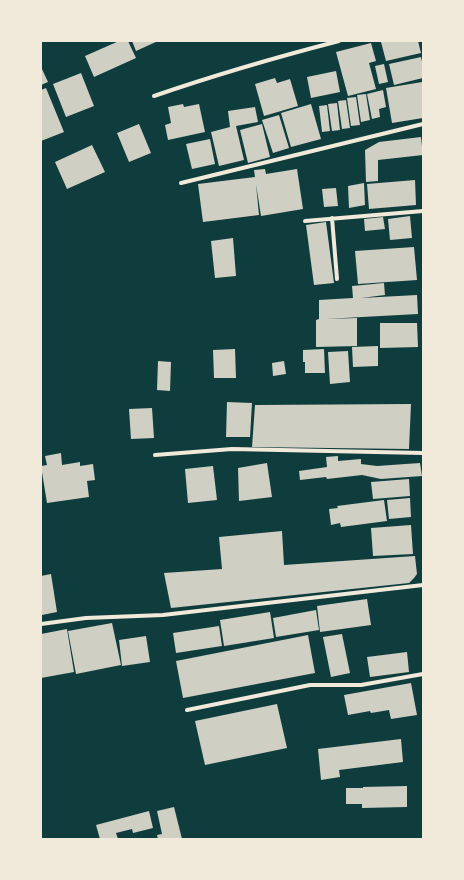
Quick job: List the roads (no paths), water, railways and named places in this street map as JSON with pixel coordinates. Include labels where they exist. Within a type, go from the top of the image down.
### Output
[{"type":"street","points":[[154,96],[216,75],[339,41]]},
{"type":"street","points":[[182,183],[423,124]]},
{"type":"street","points":[[305,221],[423,211]]},
{"type":"street","points":[[332,218],[337,279]]},
{"type":"street","points":[[155,455],[232,449],[423,453]]},
{"type":"street","points":[[41,624],[86,618],[163,614],[423,585]]},
{"type":"street","points":[[187,710],[310,685],[361,685],[423,674]]}]
